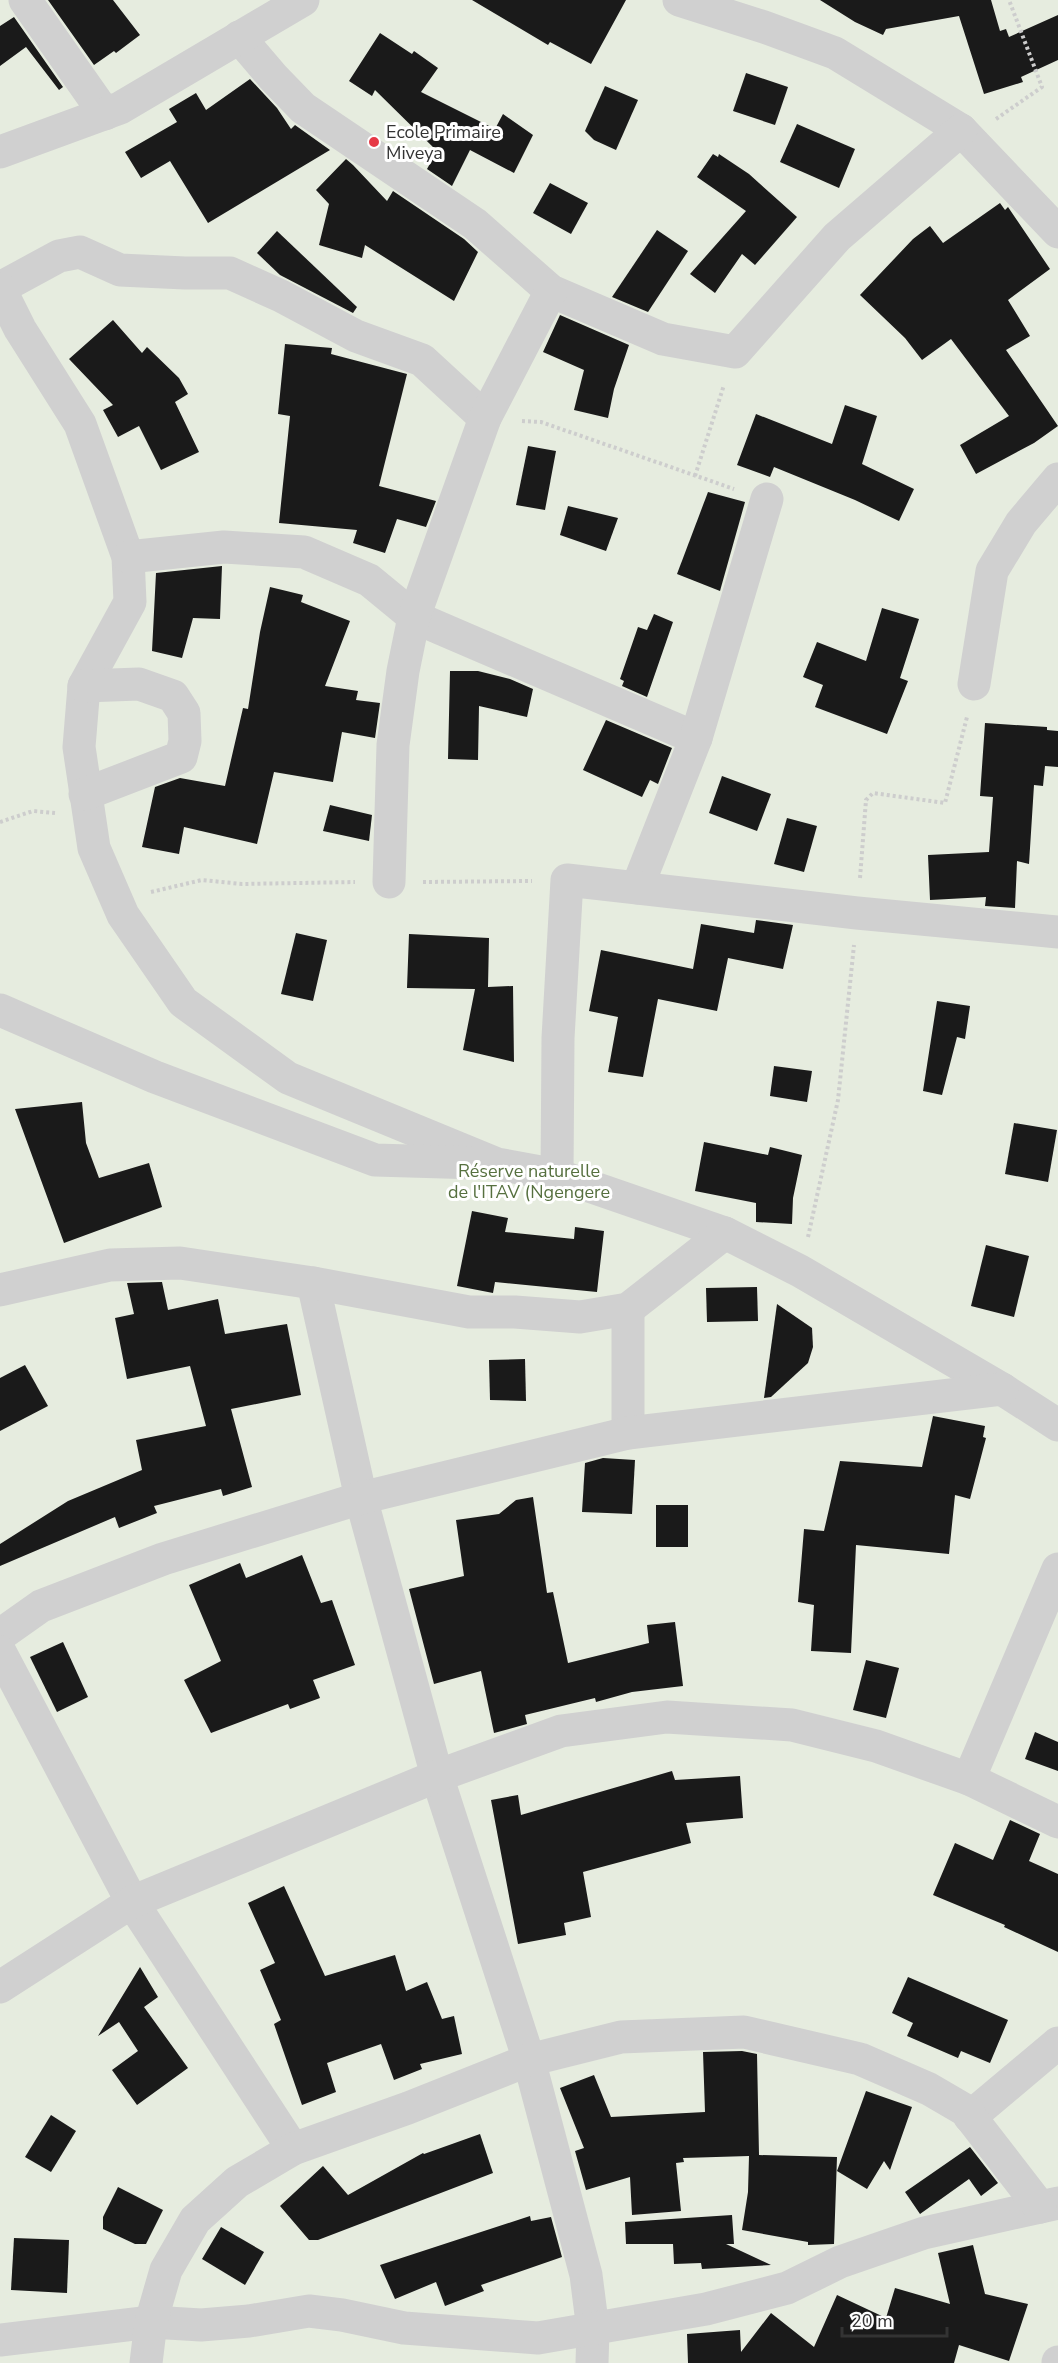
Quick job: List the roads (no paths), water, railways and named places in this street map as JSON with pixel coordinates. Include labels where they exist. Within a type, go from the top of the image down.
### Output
[{"type":"street","points":[[25,0],[105,114]]},
{"type":"street","points":[[679,0],[835,53],[961,130],[1058,232]]},
{"type":"street","points":[[0,152],[120,108],[291,3]]},
{"type":"street","points":[[239,37],[303,108],[475,224],[551,291],[663,339],[735,352],[837,237],[961,130]]},
{"type":"street","points":[[485,418],[422,360],[356,336],[281,296],[230,273],[120,270],[80,252],[59,256],[0,288],[20,329],[80,424],[128,557],[130,602],[84,686],[79,747],[94,848],[123,915],[183,1002],[288,1078],[497,1164]]},
{"type":"street","points":[[389,882],[393,745],[403,671],[414,617],[485,418],[551,291]]},
{"type":"street","points":[[974,684],[992,571],[1021,523],[1058,479]]},
{"type":"street","points":[[637,888],[696,738],[767,499]]},
{"type":"street","points":[[128,557],[224,547],[304,552],[369,580],[414,617],[696,738]]},
{"type":"street","points":[[84,686],[139,684],[172,696],[184,713],[185,741],[181,757],[86,805]]},
{"type":"street","points":[[557,1175],[558,1038],[567,880],[857,913],[1058,932]]},
{"type":"street","points":[[0,1010],[155,1077],[375,1160],[497,1164],[557,1175],[725,1233],[800,1271],[1002,1389],[1058,1425]]},
{"type":"street","points":[[0,1290],[110,1265],[180,1263],[313,1283],[469,1312],[515,1312],[580,1317],[628,1309],[725,1233]]},
{"type":"street","points":[[313,1283],[361,1498],[437,1776],[529,2060],[586,2275],[593,2330],[592,2363]]},
{"type":"street","points":[[628,1309],[628,1433]]},
{"type":"street","points":[[0,1635],[41,1606],[140,1568],[361,1498],[628,1433],[1002,1389]]},
{"type":"street","points":[[969,1779],[1058,1569]]},
{"type":"street","points":[[0,1652],[132,1902],[293,2149]]},
{"type":"street","points":[[0,1987],[132,1902],[437,1776],[561,1731],[667,1717],[792,1725],[876,1746],[969,1779],[1058,1822]]},
{"type":"street","points":[[0,2340],[151,2322],[220,2324],[309,2311],[342,2315],[404,2328],[538,2338],[706,2309],[787,2288],[840,2262],[924,2233],[1049,2205],[965,2110],[929,2089],[860,2059],[744,2032],[621,2037],[529,2060],[408,2108],[293,2149],[237,2182],[195,2220],[166,2270],[151,2322],[146,2363]]},
{"type":"street","points":[[970,2117],[1058,2043]]},
{"type":"place","name":"Ecole Primaire Miveya","points":[[374,142]]},
{"type":"park label","name":"Réserve naturelle de l'ITAV (Ngengere","points":[[529,1181]]}]
